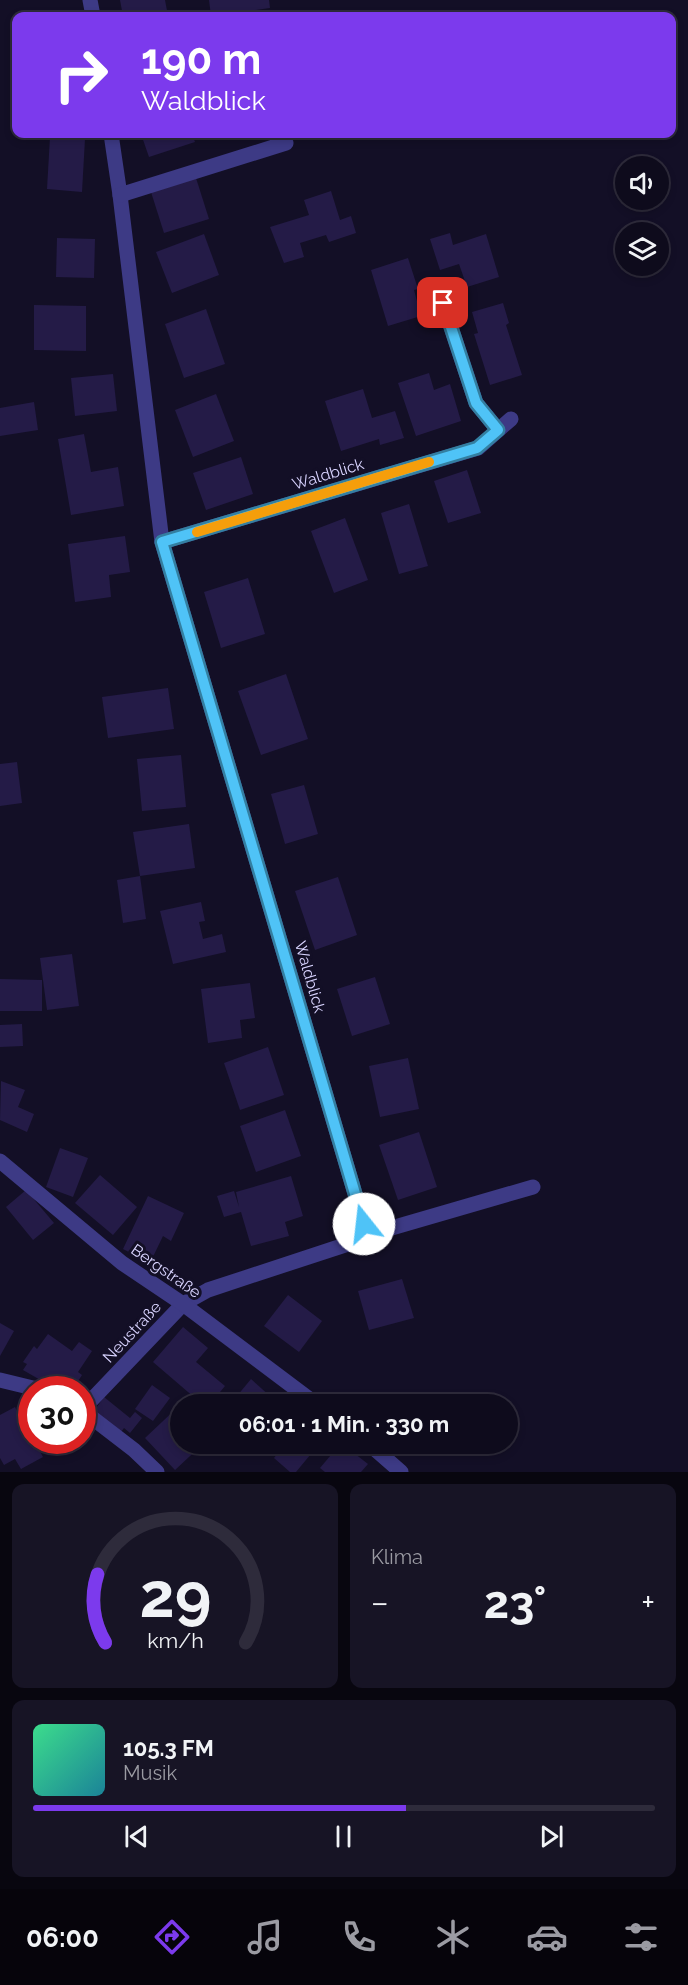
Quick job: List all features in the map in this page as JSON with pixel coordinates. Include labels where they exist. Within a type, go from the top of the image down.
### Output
[{"type":"street","name":"Waldblick","points":[[112,138],[162,542],[364,1224],[364,1236]]},
{"type":"street","points":[[120,195],[286,143]]},
{"type":"street","points":[[443,303],[476,403],[498,430]]},
{"type":"street","name":"Waldblick","points":[[162,542],[477,448],[511,419]]},
{"type":"street","name":"Bergstraße","points":[[0,1161],[122,1263],[183,1304],[303,1394]]},
{"type":"street","points":[[183,1304],[208,1290],[348,1244],[364,1236],[533,1187]]},
{"type":"street","name":"Neustraße","points":[[96,1395],[183,1304]]},
{"type":"street","points":[[0,1380],[18,1384]]},
{"type":"street","points":[[96,1421],[134,1450],[157,1472]]},
{"type":"street","points":[[381,1454],[401,1472]]},
{"type":"building","points":[[120,0],[165,0],[167,12],[122,12]]},
{"type":"building","points":[[209,0],[269,0],[270,8],[240,12],[210,12]]},
{"type":"building","points":[[50,138],[85,139],[82,192],[47,189]]},
{"type":"building","points":[[142,138],[194,138],[195,142],[149,157]]},
{"type":"building","points":[[196,178],[209,219],[164,233],[151,192]]},
{"type":"building","points":[[331,191],[340,220],[351,216],[356,233],[329,242],[326,235],[300,243],[304,257],[284,263],[270,227],[309,215],[304,200]]},
{"type":"building","points":[[450,233],[453,245],[486,234],[499,277],[467,287],[459,264],[440,270],[430,239]]},
{"type":"building","points":[[204,234],[219,275],[172,293],[156,252]]},
{"type":"building","points":[[57,238],[95,239],[94,278],[56,277]]},
{"type":"building","points":[[408,258],[418,289],[414,290],[421,316],[388,326],[371,270]]},
{"type":"building","points":[[503,303],[509,323],[506,325],[522,375],[490,385],[474,334],[478,333],[472,312]]},
{"type":"building","points":[[34,305],[86,306],[86,351],[34,350]]},
{"type":"building","points":[[206,309],[225,364],[184,378],[165,324]]},
{"type":"building","points":[[429,373],[434,390],[450,384],[461,421],[416,436],[398,383]]},
{"type":"building","points":[[113,374],[117,411],[75,416],[71,378]]},
{"type":"building","points":[[363,389],[372,418],[395,411],[404,438],[380,445],[379,439],[341,451],[325,401]]},
{"type":"building","points":[[216,394],[234,441],[193,457],[175,410]]},
{"type":"building","points":[[34,402],[38,430],[0,436],[0,408]]},
{"type":"building","points":[[84,434],[91,472],[118,467],[124,506],[71,515],[58,439]]},
{"type":"building","points":[[241,457],[253,494],[206,510],[193,473]]},
{"type":"building","points":[[467,470],[481,513],[448,523],[434,481]]},
{"type":"building","points":[[409,504],[428,566],[399,574],[381,513]]},
{"type":"building","points":[[345,518],[368,580],[334,593],[311,531]]},
{"type":"building","points":[[125,536],[130,572],[109,575],[111,597],[75,602],[68,544]]},
{"type":"building","points":[[248,578],[265,634],[221,648],[204,592]]},
{"type":"building","points":[[286,674],[308,739],[261,755],[238,691]]},
{"type":"building","points":[[168,688],[174,729],[108,738],[102,697]]},
{"type":"building","points":[[181,755],[186,807],[142,811],[137,759]]},
{"type":"building","points":[[17,762],[22,803],[0,806],[0,764]]},
{"type":"building","points":[[304,785],[318,834],[285,844],[271,794]]},
{"type":"building","points":[[189,824],[195,868],[140,876],[133,832]]},
{"type":"building","points":[[140,876],[146,919],[123,923],[117,880]]},
{"type":"building","points":[[338,877],[357,935],[315,950],[295,891]]},
{"type":"building","points":[[201,902],[205,921],[199,922],[203,939],[222,934],[226,952],[173,964],[160,911]]},
{"type":"building","points":[[72,954],[79,1006],[47,1010],[40,958]]},
{"type":"building","points":[[375,977],[390,1024],[352,1036],[337,989]]},
{"type":"building","points":[[0,979],[42,980],[42,1011],[0,1011]]},
{"type":"building","points":[[250,983],[255,1018],[240,1020],[242,1038],[208,1043],[201,989]]},
{"type":"building","points":[[22,1024],[23,1046],[0,1047],[0,1025]]},
{"type":"building","points":[[268,1047],[284,1095],[240,1110],[224,1063]]},
{"type":"building","points":[[408,1058],[419,1109],[380,1117],[369,1066]]},
{"type":"building","points":[[1,1081],[25,1090],[18,1107],[34,1114],[27,1132],[0,1120]]},
{"type":"building","points":[[285,1110],[301,1156],[256,1172],[240,1126]]},
{"type":"building","points":[[419,1132],[437,1187],[398,1200],[379,1145]]},
{"type":"building","points":[[60,1148],[88,1158],[73,1197],[46,1187]]},
{"type":"building","points":[[100,1175],[137,1207],[113,1235],[75,1203]]},
{"type":"building","points":[[291,1176],[303,1216],[285,1222],[289,1236],[251,1246],[241,1212],[224,1217],[217,1196],[234,1191],[239,1207],[236,1192]]},
{"type":"building","points":[[26,1190],[54,1223],[33,1240],[6,1207]]},
{"type":"building","points":[[148,1196],[184,1213],[171,1241],[163,1236],[150,1263],[123,1249]]},
{"type":"building","points":[[402,1279],[414,1318],[369,1330],[358,1291]]},
{"type":"building","points":[[288,1295],[322,1321],[299,1352],[264,1326]]},
{"type":"building","points":[[0,1323],[14,1331],[0,1356]]},
{"type":"building","points":[[183,1327],[208,1348],[196,1362],[225,1386],[218,1394],[190,1394],[153,1362]]},
{"type":"building","points":[[48,1334],[72,1351],[79,1342],[92,1351],[78,1372],[81,1376],[33,1376],[23,1370],[27,1364],[23,1362],[34,1346],[37,1349]]},
{"type":"building","points":[[251,1379],[268,1394],[239,1394]]},
{"type":"building","points":[[152,1385],[170,1398],[153,1421],[135,1409]]},
{"type":"building","points":[[104,1397],[130,1418],[135,1412],[142,1418],[130,1433],[124,1428],[121,1432],[96,1413],[96,1408]]},
{"type":"building","points":[[15,1407],[18,1413],[18,1454],[41,1454],[43,1457],[21,1469],[15,1459],[4,1465],[0,1458],[0,1415]]},
{"type":"building","points":[[170,1414],[170,1454],[192,1454],[175,1470],[145,1438]]},
{"type":"building","points":[[277,1454],[311,1454],[296,1472],[290,1472],[274,1458]]},
{"type":"building","points":[[332,1454],[355,1454],[368,1464],[361,1472],[325,1472],[320,1468]]},
{"type":"slow traffic","points":[[197,532],[429,462]]},
{"type":"route","points":[[364,1224],[162,542],[477,448],[488,439],[498,430],[476,403],[443,303]]}]
